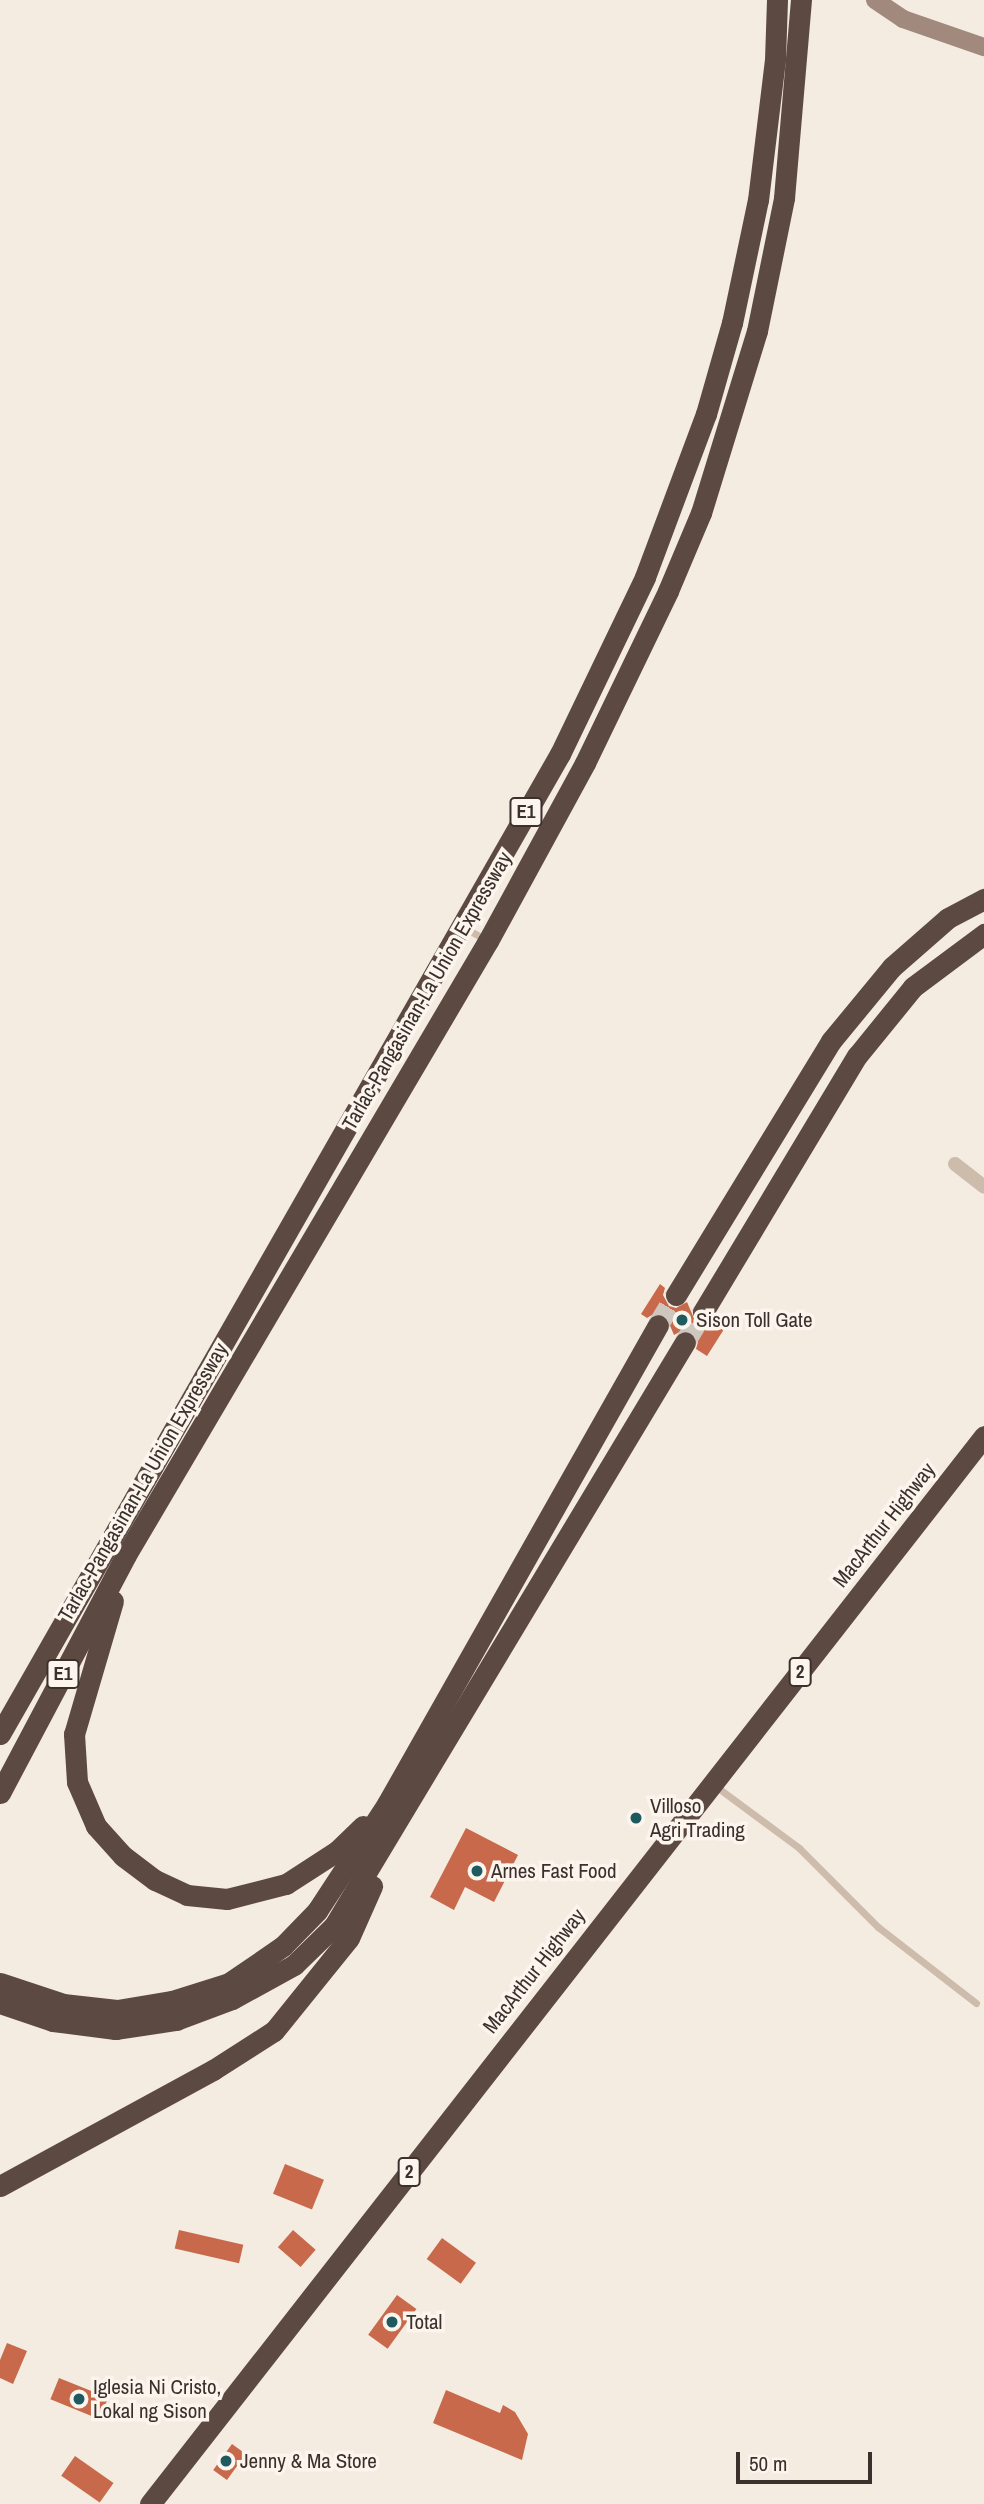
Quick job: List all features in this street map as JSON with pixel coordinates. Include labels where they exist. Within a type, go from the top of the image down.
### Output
[{"type":"highway","name":"Tarlac-Pangasinan-La Union Expressway","points":[[0,1734],[318,1183],[601,674],[645,577],[706,414],[758,200],[775,61],[778,0]]},
{"type":"highway","name":"Tarlac-Pangasinan-La Union Expressway","points":[[0,1793],[126,1555],[488,941],[630,673],[701,513],[757,331],[784,198],[800,0]]},
{"type":"highway","points":[[676,1294],[831,1041],[892,967],[948,918],[984,899]]},
{"type":"highway","points":[[703,1312],[856,1056],[913,987],[984,934]]},
{"type":"highway","points":[[0,2003],[53,2021],[115,2029],[176,2020],[232,1999],[294,1965],[334,1926],[658,1325]]},
{"type":"highway","points":[[0,1983],[63,2004],[117,2010],[172,2001],[229,1983],[283,1946],[317,1911],[395,1810],[685,1342]]},
{"type":"highway","name":"MacArthur Highway","points":[[150,2504],[984,1436]]},
{"type":"highway","points":[[126,1555],[74,1734],[77,1782],[96,1826],[123,1856],[155,1880],[187,1895],[227,1899],[286,1884],[395,1810]]},
{"type":"highway","points":[[0,2186],[214,2070],[274,2031],[349,1938],[395,1810]]},
{"type":"street","points":[[875,0],[903,19],[984,47]]},
{"type":"street","points":[[955,1164],[984,1187]]},
{"type":"lane","points":[[460,925],[488,941]]},
{"type":"lane","points":[[713,1784],[799,1848],[878,1927],[976,2003]]},
{"type":"building","name":"Sison Toll Gate","points":[[660,1284],[665,1288],[663,1295],[669,1306],[676,1308],[687,1302],[696,1323],[703,1325],[714,1319],[726,1326],[707,1356],[696,1349],[698,1342],[692,1331],[685,1329],[674,1335],[665,1314],[657,1312],[647,1318],[641,1314]]},
{"type":"building","name":"Arnes Fast Food","points":[[466,1828],[518,1855],[494,1902],[465,1887],[454,1910],[430,1897]]},
{"type":"building","points":[[285,2164],[324,2180],[312,2209],[273,2194]]},
{"type":"building","points":[[179,2230],[243,2245],[239,2263],[175,2249]]},
{"type":"building","points":[[293,2230],[316,2250],[301,2267],[278,2247]]},
{"type":"building","points":[[442,2238],[476,2263],[461,2284],[427,2259]]},
{"type":"building","name":"Total","points":[[397,2295],[416,2309],[388,2349],[368,2335]]},
{"type":"building","points":[[7,2343],[27,2351],[13,2384],[0,2378],[0,2360]]},
{"type":"building","name":"Iglesia Ni Cristo, Lokal ng Sison","points":[[59,2378],[108,2398],[100,2419],[50,2399]]},
{"type":"building","points":[[446,2390],[500,2413],[503,2405],[515,2412],[528,2434],[522,2460],[433,2423]]},
{"type":"building","points":[[232,2444],[246,2454],[227,2480],[213,2470]]},
{"type":"building","points":[[75,2456],[114,2483],[100,2503],[61,2476]]},
{"type":"tunnel","points":[[658,1325],[676,1295]]},
{"type":"tunnel","points":[[685,1342],[703,1312]]},
{"type":"place","name":"Sison Toll Gate","points":[[682,1320]]},
{"type":"place","name":"Villoso Agri Trading","points":[[636,1818]]},
{"type":"place","name":"Arnes Fast Food","points":[[477,1871]]},
{"type":"place","name":"Total","points":[[392,2322]]},
{"type":"place","name":"Iglesia Ni Cristo, Lokal ng Sison","points":[[79,2399]]},
{"type":"place","name":"Jenny & Ma Store","points":[[226,2461]]}]
